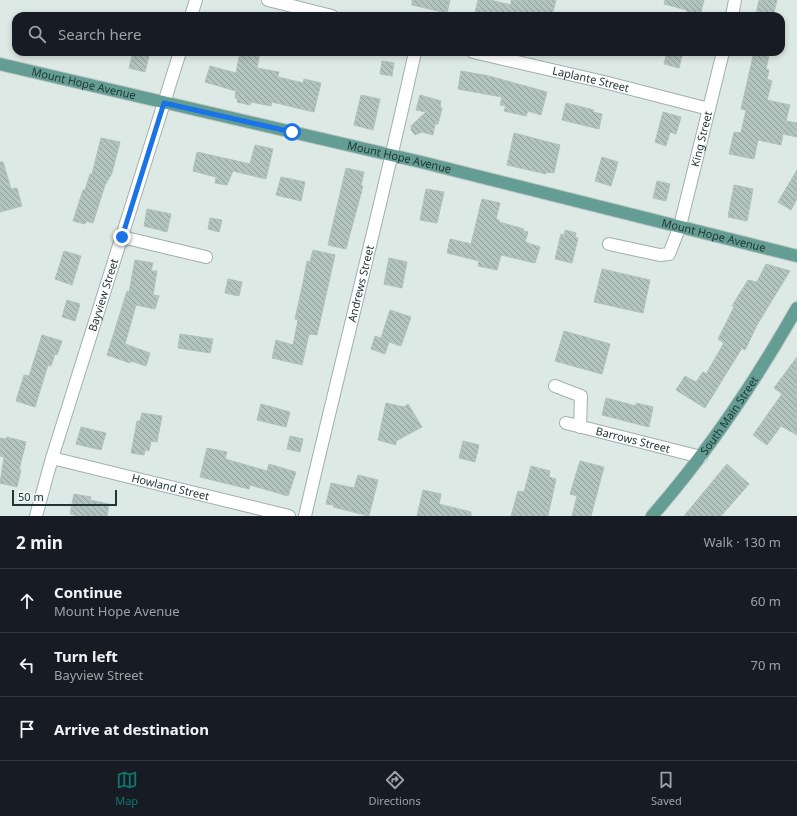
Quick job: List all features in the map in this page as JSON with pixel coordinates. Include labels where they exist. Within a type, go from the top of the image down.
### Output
[{"type":"main road","name":"Mount Hope Avenue","points":[[0,64],[392,156],[797,256]]},
{"type":"main road","name":"South Main Street","points":[[652,516],[701,457],[737,406],[797,308]]},
{"type":"street","points":[[192,12],[196,0]]},
{"type":"street","points":[[268,0],[316,12]]},
{"type":"street","points":[[733,12],[735,0]]},
{"type":"street","name":"Bayview Street","points":[[36,516],[52,458],[179,56]]},
{"type":"street","name":"Andrews Street","points":[[305,516],[343,352],[392,156],[414,56]]},
{"type":"street","name":"Laplante Street","points":[[490,56],[604,82],[709,109]]},
{"type":"street","name":"King Street","points":[[609,244],[665,255],[669,254],[680,226],[723,56]]},
{"type":"street","points":[[122,237],[206,257]]},
{"type":"street","points":[[555,386],[581,396],[580,427]]},
{"type":"street","name":"Barrows Street","points":[[566,424],[701,457]]},
{"type":"street","name":"Howland Street","points":[[52,458],[289,516]]},
{"type":"building","points":[[412,0],[450,0],[447,12],[412,5]]},
{"type":"building","points":[[478,0],[490,0],[511,5],[511,0],[556,0],[553,12],[475,12]]},
{"type":"building","points":[[665,0],[704,0],[701,12],[686,12],[687,10],[664,4]]},
{"type":"building","points":[[759,0],[777,0],[774,12],[756,12]]},
{"type":"building","points":[[132,56],[149,56],[145,72],[129,68]]},
{"type":"building","points":[[239,56],[259,56],[257,68],[279,72],[278,77],[303,83],[304,79],[321,83],[314,112],[272,102],[271,106],[251,102],[250,105],[237,102],[238,99],[235,98],[236,91],[205,82],[210,66],[236,73]]},
{"type":"building","points":[[666,56],[682,56],[679,68],[664,64]]},
{"type":"building","points":[[753,56],[769,56],[766,69],[769,70],[767,79],[772,81],[767,100],[790,105],[786,121],[797,123],[797,137],[783,134],[781,145],[758,140],[754,159],[729,154],[734,132],[741,133],[746,110],[741,109]]},
{"type":"building","points":[[382,61],[394,63],[392,76],[380,74]]},
{"type":"building","points":[[461,71],[489,76],[547,92],[541,115],[528,111],[526,116],[504,111],[506,106],[500,105],[502,97],[458,89]]},
{"type":"building","points":[[361,95],[380,99],[373,130],[354,125]]},
{"type":"building","points":[[420,95],[441,101],[440,107],[442,108],[438,124],[435,124],[433,135],[422,132],[415,135],[411,130],[411,126],[426,112],[416,110]]},
{"type":"building","points":[[566,103],[594,110],[593,112],[602,114],[599,129],[562,120]]},
{"type":"building","points":[[663,112],[681,117],[676,134],[670,132],[666,146],[655,142]]},
{"type":"building","points":[[514,133],[560,145],[554,173],[546,172],[546,174],[507,165]]},
{"type":"building","points":[[101,138],[120,142],[112,173],[105,185],[93,223],[86,221],[85,224],[73,221],[83,190],[85,190],[90,174],[92,174]]},
{"type":"building","points":[[255,145],[273,149],[266,179],[233,171],[227,185],[215,183],[216,177],[193,171],[197,152],[250,164]]},
{"type":"building","points":[[602,157],[618,162],[611,186],[595,181]]},
{"type":"building","points":[[0,162],[3,162],[11,189],[17,188],[22,206],[0,212]]},
{"type":"building","points":[[346,168],[364,172],[361,186],[363,186],[346,249],[328,245]]},
{"type":"building","points":[[797,170],[797,199],[791,210],[778,202]]},
{"type":"building","points":[[281,177],[305,182],[301,201],[276,195]]},
{"type":"building","points":[[657,181],[670,184],[666,201],[653,198]]},
{"type":"building","points":[[734,185],[753,189],[747,221],[728,217]]},
{"type":"building","points":[[426,189],[444,192],[437,223],[420,220]]},
{"type":"building","points":[[482,199],[500,203],[496,219],[499,220],[499,222],[524,229],[523,231],[528,232],[525,242],[540,247],[535,263],[501,255],[497,270],[478,266],[479,261],[447,253],[450,239],[471,244]]},
{"type":"building","points":[[147,209],[171,214],[167,232],[144,226]]},
{"type":"building","points":[[210,218],[222,220],[219,232],[208,229]]},
{"type":"building","points":[[565,230],[576,233],[575,237],[578,238],[572,263],[555,259],[561,234],[564,235]]},
{"type":"building","points":[[313,250],[335,255],[317,335],[309,334],[302,365],[272,358],[276,340],[293,345],[298,320],[295,319],[307,261],[310,262]]},
{"type":"building","points":[[64,251],[81,256],[72,285],[55,279]]},
{"type":"building","points":[[389,258],[407,262],[402,288],[384,284]]},
{"type":"building","points":[[135,260],[153,263],[151,271],[157,271],[153,295],[159,296],[155,309],[136,305],[125,344],[150,353],[146,366],[131,361],[130,363],[107,355],[127,291],[129,292]]},
{"type":"building","points":[[766,264],[790,271],[757,325],[745,350],[742,348],[705,408],[676,390],[685,376],[696,382],[703,372],[706,374],[724,343],[718,339],[734,307],[732,306],[748,280],[757,282]]},
{"type":"building","points":[[602,269],[650,280],[643,313],[594,302]]},
{"type":"building","points":[[228,279],[242,282],[239,296],[225,293]]},
{"type":"building","points":[[67,300],[80,304],[75,321],[62,317]]},
{"type":"building","points":[[390,310],[411,317],[401,346],[389,342],[385,354],[371,349],[375,336],[381,338]]},
{"type":"building","points":[[564,331],[610,344],[602,374],[555,361]]},
{"type":"building","points":[[180,334],[213,339],[210,353],[178,348]]},
{"type":"building","points":[[42,335],[62,341],[51,366],[48,365],[35,407],[16,401],[24,375],[29,376]]},
{"type":"building","points":[[797,357],[797,435],[781,426],[767,445],[753,435],[782,394],[774,388]]},
{"type":"building","points":[[606,398],[636,406],[636,403],[653,407],[649,427],[602,415]]},
{"type":"building","points":[[386,403],[404,407],[408,404],[422,427],[396,441],[396,445],[378,440]]},
{"type":"building","points":[[261,404],[290,412],[286,427],[257,420]]},
{"type":"building","points":[[142,413],[162,416],[157,442],[151,441],[149,451],[145,450],[144,455],[131,453],[137,421],[140,421]]},
{"type":"building","points":[[81,427],[106,433],[101,450],[76,444]]},
{"type":"building","points":[[290,436],[303,439],[300,452],[287,449]]},
{"type":"building","points":[[7,437],[26,442],[19,470],[21,470],[17,487],[0,483],[4,457],[0,456],[0,438],[6,439]]},
{"type":"building","points":[[463,441],[479,445],[475,462],[459,458]]},
{"type":"building","points":[[207,448],[227,452],[225,459],[267,471],[269,464],[296,472],[288,496],[250,485],[249,489],[200,477]]},
{"type":"building","points":[[580,461],[604,467],[591,516],[572,516],[577,496],[570,494]]},
{"type":"building","points":[[727,464],[749,484],[721,516],[684,516]]},
{"type":"building","points":[[531,466],[550,471],[549,477],[556,479],[548,516],[511,516],[518,491],[524,492]]},
{"type":"building","points":[[358,475],[378,480],[369,516],[326,504],[331,483],[354,488]]},
{"type":"building","points":[[423,490],[441,494],[439,504],[471,512],[471,516],[417,516]]},
{"type":"building","points":[[74,494],[91,497],[90,500],[109,504],[107,516],[79,516],[70,514]]},
{"type":"route","points":[[122,237],[164,103],[292,132]]}]
